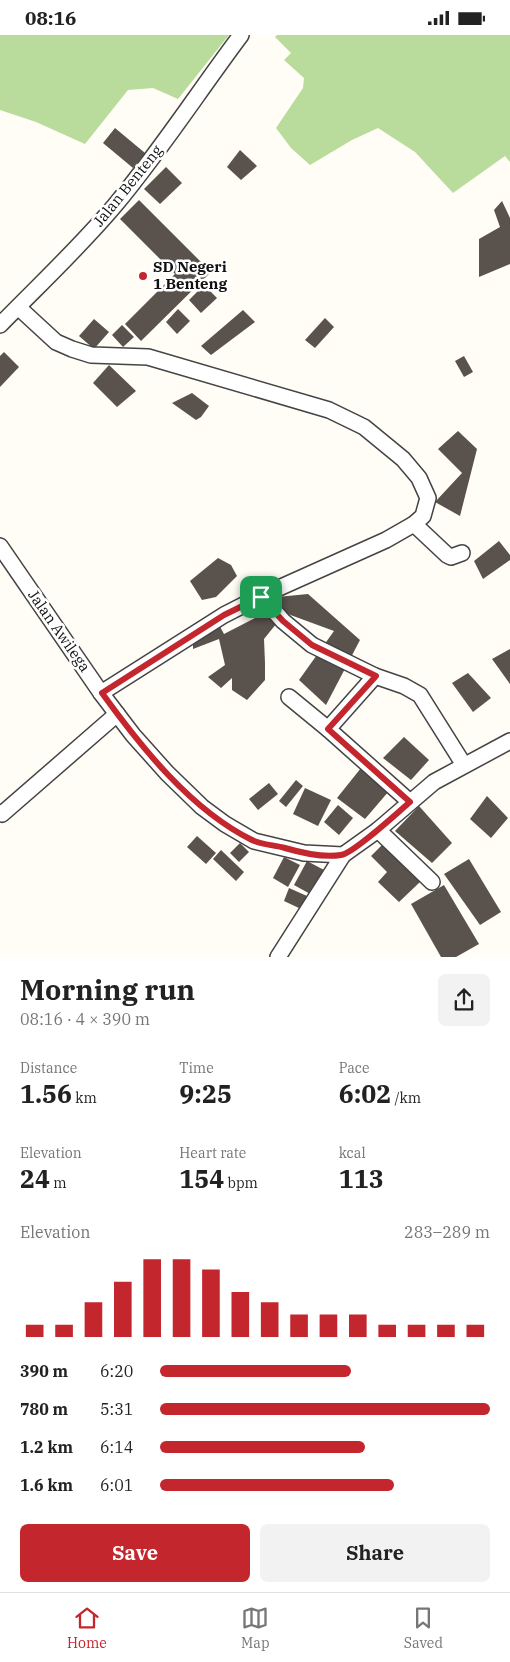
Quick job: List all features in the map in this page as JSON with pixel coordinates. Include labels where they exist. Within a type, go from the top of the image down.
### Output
[{"type":"street","name":"Jalan Benteng","points":[[0,325],[72,254],[116,203],[154,157],[241,35]]},
{"type":"street","points":[[18,307],[56,342],[72,349],[91,355],[148,357],[329,410],[364,427],[404,459],[419,478],[428,498],[424,516],[414,524],[224,615],[102,693]]},
{"type":"street","points":[[414,524],[447,555],[451,557],[462,553]]},
{"type":"street","name":"Jalan Awilega","points":[[0,546],[133,735],[167,773],[202,807],[225,825],[254,841],[304,853],[343,855]]},
{"type":"street","points":[[261,597],[283,621],[312,645],[420,695],[464,765]]},
{"type":"street","points":[[328,729],[376,676]]},
{"type":"street","points":[[289,697],[410,802]]},
{"type":"street","points":[[1,817],[117,714]]},
{"type":"street","points":[[278,957],[343,855],[378,830],[434,782],[510,741]]},
{"type":"street","points":[[378,830],[432,882]]},
{"type":"green space","points":[[0,35],[229,35],[178,99],[153,88],[128,90],[85,144],[36,122],[0,110]]},
{"type":"green space","points":[[277,35],[510,35],[510,162],[505,156],[453,193],[415,152],[378,128],[352,140],[310,165],[291,148],[276,128],[303,88],[304,78],[284,60],[291,53],[275,37]]},
{"type":"building","points":[[115,128],[145,153],[133,168],[103,143]]},
{"type":"building","points":[[240,150],[257,166],[241,180],[227,167]]},
{"type":"building","points":[[166,167],[182,183],[160,204],[144,189]]},
{"type":"building","points":[[139,200],[211,272],[141,341],[125,324],[175,274],[120,219]]},
{"type":"building","points":[[502,201],[510,218],[510,264],[479,277],[479,239],[500,227],[494,210]]},
{"type":"building","points":[[204,285],[217,298],[201,313],[189,300]]},
{"type":"building","points":[[178,309],[190,321],[177,334],[166,322]]},
{"type":"building","points":[[243,310],[255,322],[211,355],[201,346]]},
{"type":"building","points":[[325,318],[334,327],[315,348],[305,340]]},
{"type":"building","points":[[94,319],[109,332],[94,349],[79,336]]},
{"type":"building","points":[[122,325],[134,337],[123,347],[112,335]]},
{"type":"building","points":[[4,352],[19,367],[0,387],[0,356]]},
{"type":"building","points":[[464,356],[473,372],[464,377],[455,361]]},
{"type":"building","points":[[109,365],[136,391],[117,407],[93,383]]},
{"type":"building","points":[[192,393],[209,406],[201,417],[196,420],[172,403]]},
{"type":"building","points":[[458,431],[477,449],[460,516],[435,502],[462,473],[438,449]]},
{"type":"building","points":[[499,541],[510,555],[510,560],[483,579],[474,561]]},
{"type":"building","points":[[218,558],[231,565],[237,576],[216,597],[202,600],[190,581]]},
{"type":"building","points":[[308,594],[360,640],[326,705],[299,680],[334,631],[285,613],[264,639],[265,680],[247,700],[232,690],[232,678],[221,688],[208,677],[225,665],[219,639],[193,649],[193,636],[217,621],[224,634],[259,616],[267,598]]},
{"type":"building","points":[[510,649],[510,684],[492,659]]},
{"type":"building","points":[[468,673],[491,698],[473,712],[452,683]]},
{"type":"building","points":[[404,737],[429,760],[411,780],[383,758]]},
{"type":"building","points":[[361,768],[389,791],[365,819],[337,798]]},
{"type":"building","points":[[296,780],[303,786],[286,807],[279,801]]},
{"type":"building","points":[[269,783],[278,794],[258,810],[249,799]]},
{"type":"building","points":[[305,788],[331,800],[318,826],[293,814]]},
{"type":"building","points":[[487,796],[508,818],[491,838],[470,819]]},
{"type":"building","points":[[338,805],[353,818],[339,835],[324,822]]},
{"type":"building","points":[[419,806],[452,843],[432,863],[395,831]]},
{"type":"building","points":[[197,836],[216,853],[206,864],[187,847]]},
{"type":"building","points":[[240,843],[249,852],[239,862],[230,853]]},
{"type":"building","points":[[382,845],[420,882],[399,902],[378,882],[387,872],[371,856]]},
{"type":"building","points":[[221,850],[244,872],[236,881],[213,859]]},
{"type":"building","points":[[284,857],[300,865],[288,887],[273,878]]},
{"type":"building","points":[[469,859],[501,912],[480,925],[444,874]]},
{"type":"building","points":[[307,861],[326,871],[312,895],[294,885]]},
{"type":"building","points":[[444,885],[479,944],[456,957],[441,957],[411,904]]},
{"type":"building","points":[[289,888],[307,896],[301,909],[284,901]]},
{"type":"place","name":"SD Negeri 1 Benteng","points":[[143,276]]},
{"type":"route","points":[[261,597],[283,621],[312,645],[376,676],[328,729],[410,802],[378,830],[343,855],[304,853],[254,841],[225,825],[202,807],[167,773],[133,735],[102,693],[224,615],[261,597]]}]
